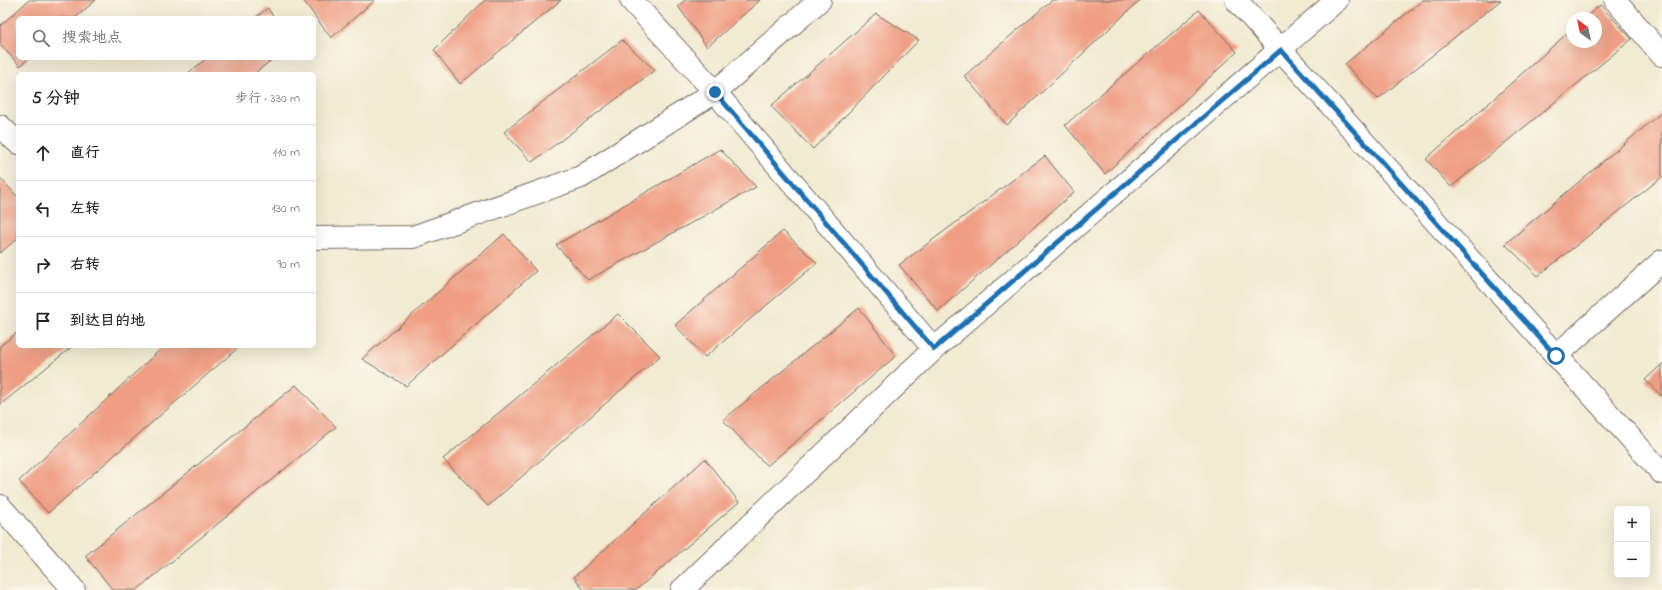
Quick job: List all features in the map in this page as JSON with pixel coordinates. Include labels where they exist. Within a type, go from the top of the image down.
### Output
[{"type":"street","points":[[631,0],[715,92],[934,349]]},
{"type":"street","points":[[316,238],[413,237],[582,177],[715,92],[820,0]]},
{"type":"street","points":[[1236,0],[1662,473]]},
{"type":"street","points":[[682,590],[934,349],[1337,0]]},
{"type":"street","points":[[1615,0],[1662,55]]},
{"type":"street","points":[[0,126],[16,141]]},
{"type":"street","points":[[1556,356],[1662,261]]},
{"type":"street","points":[[0,506],[74,590]]},
{"type":"building","points":[[29,0],[96,0],[77,16],[16,16],[16,60],[27,60],[20,66],[0,44],[0,26]]},
{"type":"building","points":[[303,0],[375,0],[331,38]]},
{"type":"building","points":[[485,0],[561,0],[460,84],[434,50]]},
{"type":"building","points":[[685,0],[760,0],[707,47],[678,6]]},
{"type":"building","points":[[1052,0],[1140,0],[1007,125],[964,76]]},
{"type":"building","points":[[1423,0],[1501,0],[1378,99],[1345,64]]},
{"type":"building","points":[[1600,5],[1632,39],[1451,187],[1426,159],[1566,34],[1566,48],[1602,48],[1602,12],[1592,12]]},
{"type":"building","points":[[268,8],[273,16],[258,16]]},
{"type":"building","points":[[1199,10],[1237,52],[1105,174],[1065,125]]},
{"type":"building","points":[[876,14],[919,40],[813,149],[771,106]]},
{"type":"building","points":[[622,40],[655,70],[532,162],[504,132]]},
{"type":"building","points":[[204,60],[272,60],[256,72],[190,72]]},
{"type":"building","points":[[1662,112],[1662,177],[1538,276],[1505,244]]},
{"type":"building","points":[[720,149],[756,187],[588,280],[556,245]]},
{"type":"building","points":[[1045,156],[1074,192],[938,311],[899,265]]},
{"type":"building","points":[[0,178],[16,195],[16,240],[0,253]]},
{"type":"building","points":[[783,231],[817,263],[705,357],[675,325]]},
{"type":"building","points":[[504,234],[536,271],[406,386],[362,359]]},
{"type":"building","points":[[859,308],[896,356],[767,466],[723,420]]},
{"type":"building","points":[[618,314],[660,356],[488,506],[443,459]]},
{"type":"building","points":[[16,334],[16,348],[71,348],[0,405],[0,346]]},
{"type":"building","points":[[162,348],[238,348],[48,513],[19,481]]},
{"type":"building","points":[[1662,364],[1662,396],[1645,380]]},
{"type":"building","points":[[296,385],[336,427],[137,590],[113,590],[85,556]]},
{"type":"building","points":[[705,459],[739,502],[636,590],[584,590],[574,577]]},
{"type":"route","points":[[715,92],[934,349],[1281,50],[1556,356]]}]
